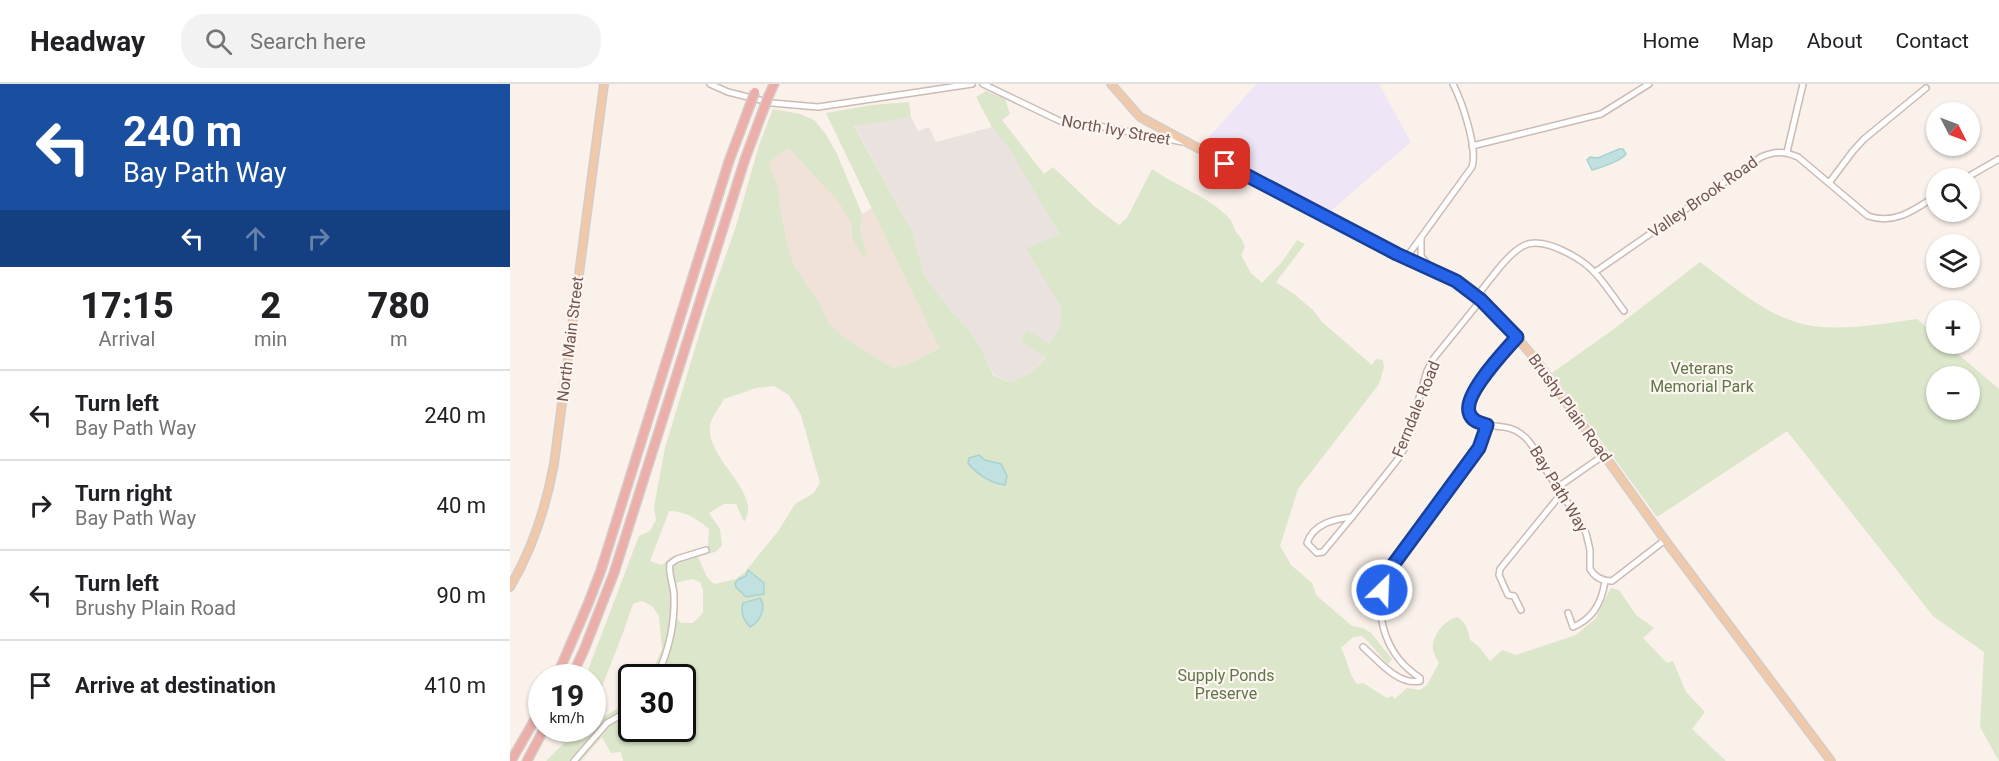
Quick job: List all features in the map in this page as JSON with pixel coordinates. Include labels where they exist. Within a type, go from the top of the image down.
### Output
[{"type":"highway","points":[[562,664],[601,570],[726,172],[757,88]]},
{"type":"highway","points":[[578,664],[614,573],[741,170],[773,88]]},
{"type":"highway","points":[[511,761],[528,731]]},
{"type":"highway","points":[[526,761],[537,742]]},
{"type":"main road","name":"North Main Street","points":[[510,587],[533,540],[546,500],[554,464],[604,84]]},
{"type":"main road","name":"Brushy Plain Road","points":[[1111,84],[1140,117],[1406,258],[1456,281],[1478,299],[1517,337],[1827,759]]},
{"type":"street","points":[[710,84],[728,92],[772,103],[819,107],[972,84]]},
{"type":"street","name":"North Ivy Street","points":[[982,84],[1062,122],[1088,124],[1185,142]]},
{"type":"street","points":[[1406,258],[1472,167],[1475,159],[1453,84]]},
{"type":"street","points":[[1472,146],[1601,114],[1649,84]]},
{"type":"street","points":[[1803,84],[1787,152],[1798,157],[1869,216],[1879,219],[1903,217],[1926,202]]},
{"type":"street","points":[[1829,183],[1852,151],[1864,139],[1926,88]]},
{"type":"street","name":"Valley Brook Road","points":[[1595,272],[1761,157],[1773,151],[1787,152]]},
{"type":"street","points":[[1980,170],[1999,159]]},
{"type":"street","points":[[1422,235],[1421,256],[1433,270]]},
{"type":"street","name":"Ferndale Road","points":[[1352,517],[1323,524],[1308,539],[1307,543],[1317,553],[1323,552],[1345,527],[1398,459],[1404,449],[1427,371],[1434,358],[1513,254],[1523,246],[1535,242],[1551,245],[1595,272]]},
{"type":"street","points":[[1595,272],[1624,311]]},
{"type":"street","points":[[1363,647],[1399,678],[1414,682],[1420,681],[1420,678],[1401,662],[1389,644],[1379,610],[1382,590],[1393,565],[1479,448],[1487,425],[1472,419],[1469,413],[1470,400],[1483,379],[1517,337]]},
{"type":"street","name":"Bay Path Way","points":[[1487,425],[1515,429],[1530,442],[1586,533],[1590,550],[1590,569],[1597,577],[1605,581]]},
{"type":"street","points":[[1558,487],[1604,455]]},
{"type":"street","points":[[1521,610],[1514,596],[1508,594],[1499,575],[1500,568],[1562,494]]},
{"type":"street","points":[[1568,613],[1574,627],[1584,623],[1596,610],[1605,581],[1612,581],[1622,575],[1665,540]]},
{"type":"street","points":[[663,664],[672,632],[675,593],[669,570],[670,564],[677,559],[706,550]]},
{"type":"street","points":[[574,761],[607,723],[618,717]]},
{"type":"shaded area","points":[[1256,84],[1379,84],[1411,142],[1327,214],[1203,144]]},
{"type":"shaded area","points":[[911,117],[918,131],[929,127],[936,142],[992,127],[1009,147],[1060,235],[1048,282],[1061,307],[1060,327],[1049,344],[1021,342],[1046,356],[1032,372],[1010,383],[993,374],[982,350],[969,330],[951,311],[924,275],[913,233],[854,125]]},
{"type":"shaded area","points":[[788,148],[837,200],[851,223],[852,237],[867,255],[860,230],[862,214],[872,208],[939,348],[918,360],[893,368],[845,338],[829,324],[819,302],[796,269],[789,251],[780,207],[779,189],[769,163]]},
{"type":"green space","name":"Supply Ponds Preserve","points":[[986,91],[1005,99],[1010,114],[1002,120],[1044,174],[1053,167],[1094,206],[1119,225],[1127,218],[1152,169],[1202,197],[1221,210],[1232,222],[1244,245],[1241,255],[1251,273],[1262,283],[1282,262],[1297,240],[1305,244],[1276,282],[1313,310],[1322,322],[1372,365],[1376,359],[1383,360],[1384,367],[1379,384],[1298,489],[1280,546],[1291,565],[1312,583],[1316,595],[1352,626],[1363,628],[1371,633],[1392,659],[1388,664],[1362,636],[1353,637],[1341,648],[1357,684],[1363,683],[1387,698],[1392,696],[1395,699],[1407,688],[1420,690],[1427,685],[1439,663],[1433,648],[1437,633],[1448,621],[1457,617],[1463,621],[1470,640],[1490,661],[1502,650],[1516,655],[1576,635],[1595,619],[1611,588],[1619,590],[1636,615],[1654,628],[1643,638],[1667,663],[1673,661],[1686,692],[1705,712],[1692,729],[1726,761],[623,761],[621,752],[611,753],[605,742],[606,715],[618,708],[618,742],[696,742],[696,664],[655,664],[662,649],[659,616],[652,606],[642,601],[633,604],[606,678],[606,664],[590,664],[639,536],[650,531],[656,520],[654,507],[665,448],[707,309],[736,226],[759,145],[773,109],[800,114],[814,120],[825,133],[837,154],[862,214],[860,230],[867,255],[862,257],[852,237],[851,223],[837,200],[788,148],[769,163],[779,189],[780,207],[789,251],[796,269],[819,302],[829,324],[845,338],[893,368],[918,360],[939,348],[826,113],[872,105],[909,102],[911,117],[854,126],[913,233],[924,275],[951,311],[969,330],[982,350],[993,375],[1010,383],[1032,372],[1046,357],[1021,342],[1027,330],[1049,344],[1060,327],[1061,307],[1026,248],[1060,235],[1009,148],[992,127],[976,97]],"holes":[[[774,386],[789,395],[801,415],[820,483],[814,493],[795,504],[779,530],[745,572],[736,579],[714,584],[707,577],[698,557],[715,552],[722,546],[720,529],[709,513],[724,504],[736,504],[744,522],[748,511],[741,488],[716,450],[711,438],[710,425],[724,399],[756,388]],[[669,511],[691,516],[709,529],[708,546],[671,557],[662,565],[650,561]],[[692,579],[700,582],[703,590],[703,613],[693,623],[681,623],[675,616],[678,606],[676,583]]]},
{"type":"green space","name":"Veterans Memorial Park","points":[[1700,262],[1759,305],[1798,323],[1842,327],[1917,319],[1926,327],[1926,354],[1958,354],[1972,366],[1926,366],[1926,420],[1980,420],[1980,373],[1999,389],[1999,761],[1980,727],[1984,652],[1933,616],[1787,431],[1657,517],[1552,373],[1614,329]]},
{"type":"green space","points":[[565,742],[598,742],[581,761],[546,761]]},
{"type":"water","points":[[1623,149],[1626,154],[1623,157],[1592,170],[1587,160],[1590,157],[1598,158]]},
{"type":"water","points":[[979,455],[985,460],[1001,464],[1007,476],[1005,485],[989,480],[971,467],[968,463],[969,458]]},
{"type":"water","points":[[748,570],[764,583],[764,594],[746,597],[736,587],[735,583],[746,576]]},
{"type":"water","points":[[760,598],[763,610],[757,622],[750,627],[743,616],[743,603]]},
{"type":"route","points":[[1225,164],[1397,254],[1446,275],[1481,300],[1517,337],[1483,379],[1470,400],[1469,413],[1472,419],[1487,425],[1484,439],[1393,565],[1382,590]]}]
